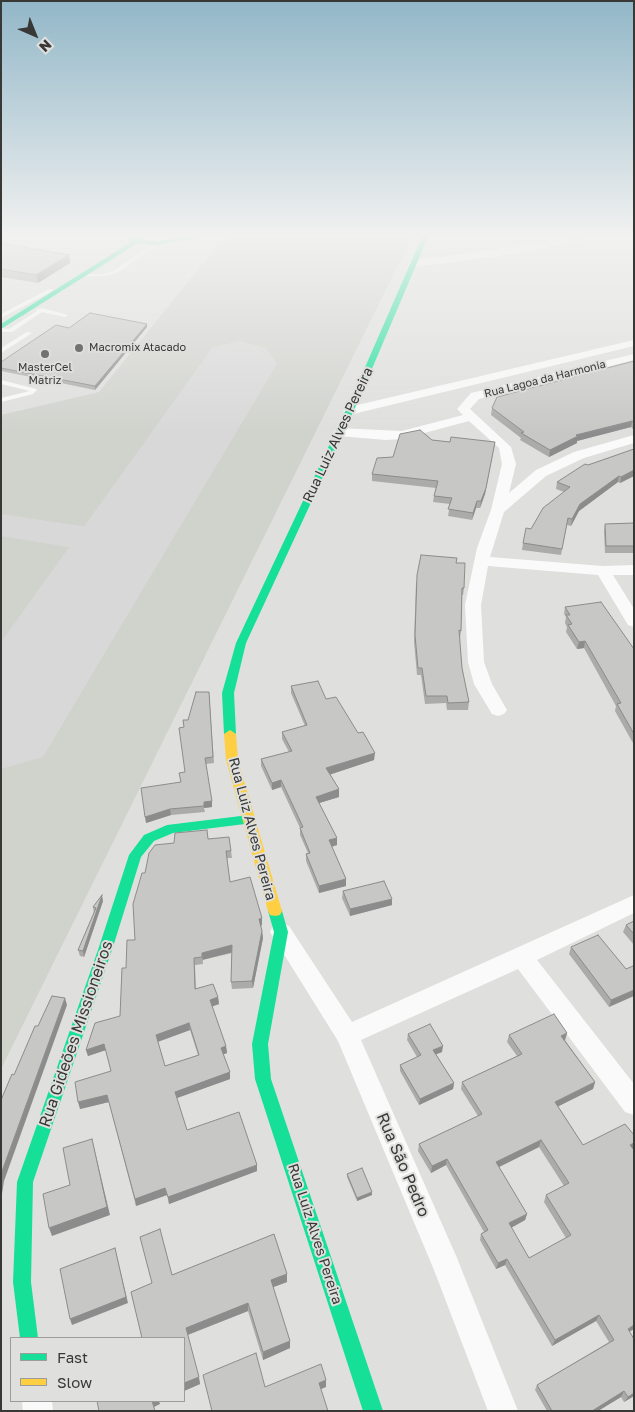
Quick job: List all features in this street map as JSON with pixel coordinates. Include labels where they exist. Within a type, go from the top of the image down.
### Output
[{"type":"street","points":[[1,321],[30,303]]},
{"type":"street","points":[[4,329],[45,303]]},
{"type":"street","name":"Rua Luiz Alves Pereira","points":[[373,1411],[263,1079],[260,1044],[281,932],[232,760],[228,693],[241,643],[344,422],[397,303]]},
{"type":"street","points":[[344,422],[634,343]]},
{"type":"street","name":"Rua Lagoa da Harmonia","points":[[466,413],[475,396],[634,357]]},
{"type":"street","points":[[344,422],[385,431],[421,425],[466,413],[497,437],[505,447],[509,464],[508,476],[481,561],[473,605],[476,662],[483,684],[498,710]]},
{"type":"street","points":[[498,510],[541,473],[579,455],[634,439]]},
{"type":"street","points":[[509,464],[541,473]]},
{"type":"street","points":[[481,561],[603,571],[634,570]]},
{"type":"street","points":[[603,571],[634,622]]},
{"type":"street","name":"Rua Gideões Missioneiros","points":[[29,1337],[22,1282],[24,1182],[106,947],[134,856],[149,838],[171,828],[249,820]]},
{"type":"street","points":[[347,1035],[522,957],[634,903]]},
{"type":"street","name":"Rua São Pedro","points":[[281,932],[347,1035],[448,1268],[504,1411]]},
{"type":"street","points":[[522,957],[634,1104]]},
{"type":"lane","points":[[1,316],[26,303]]},
{"type":"lane","points":[[36,309],[65,315]]},
{"type":"lane","points":[[1,336],[4,329]]},
{"type":"lane","points":[[1,351],[29,333]]},
{"type":"lane","points":[[1,382],[34,390],[31,393],[1,400]]},
{"type":"shaded area","points":[[171,303],[379,303],[1,1069],[1,415],[99,392]]},
{"type":"building","name":"Macromix Atacado","points":[[90,313],[147,324],[95,386],[1,368],[1,362],[56,325],[69,328]]},
{"type":"building","points":[[634,361],[634,422],[576,435],[578,436],[550,450],[521,433],[524,432],[492,408],[497,397]]},
{"type":"building","points":[[420,430],[432,440],[450,442],[451,437],[495,442],[486,488],[481,501],[477,501],[473,513],[448,509],[452,498],[434,496],[438,481],[372,474],[377,458],[393,457],[400,434]]},
{"type":"building","points":[[634,449],[634,470],[621,477],[619,476],[580,504],[572,519],[568,518],[562,549],[523,543],[526,528],[531,529],[543,508],[570,487],[557,482],[585,464],[588,465]]},
{"type":"building","points":[[634,523],[634,546],[606,546],[605,524]]},
{"type":"building","points":[[421,555],[457,558],[456,563],[465,563],[464,588],[462,588],[461,631],[459,630],[462,668],[469,702],[448,703],[447,696],[426,696],[422,668],[418,668],[415,635],[417,575]]},
{"type":"building","points":[[601,602],[634,649],[634,734],[617,704],[621,703],[585,641],[579,642],[568,625],[572,624],[566,615],[570,615],[565,607]]},
{"type":"building","points":[[318,681],[326,699],[336,697],[358,733],[363,732],[375,753],[326,768],[339,789],[316,797],[337,838],[329,840],[346,879],[319,886],[306,854],[310,853],[300,828],[303,827],[281,780],[272,783],[261,759],[292,751],[282,732],[307,725],[291,686]]},
{"type":"building","points":[[196,692],[209,692],[213,757],[205,758],[212,801],[204,802],[204,806],[170,809],[145,817],[141,788],[181,782],[179,773],[185,772],[179,728],[184,727],[183,720],[188,720]]},
{"type":"building","points":[[207,830],[208,839],[229,837],[231,851],[226,851],[230,882],[250,877],[262,918],[259,919],[262,931],[252,981],[231,982],[232,945],[202,953],[202,957],[194,958],[195,989],[213,984],[218,997],[210,1000],[226,1046],[221,1048],[230,1072],[175,1092],[187,1130],[239,1112],[257,1165],[168,1197],[165,1188],[135,1199],[107,1095],[78,1102],[75,1082],[111,1071],[104,1044],[86,1050],[95,1023],[120,1016],[122,968],[126,968],[127,940],[135,940],[133,904],[142,873],[145,873],[149,853],[155,845],[174,843],[175,833]],"holes":[[[189,1023],[199,1055],[165,1066],[156,1035]]]},
{"type":"building","points":[[384,881],[392,899],[350,909],[343,891]]},
{"type":"building","points":[[102,895],[83,951],[78,950],[96,908],[93,907]]},
{"type":"building","points":[[634,921],[634,934],[626,925]]},
{"type":"building","points":[[598,935],[626,969],[633,966],[634,968],[634,990],[611,1000],[571,947]]},
{"type":"building","points":[[52,996],[65,998],[1,1174],[1,1100],[35,1026],[38,1026]]},
{"type":"building","points":[[554,1014],[567,1033],[561,1036],[595,1082],[555,1102],[583,1145],[625,1124],[634,1135],[634,1143],[630,1145],[634,1150],[634,1325],[628,1329],[634,1339],[634,1393],[628,1397],[624,1391],[592,1411],[552,1411],[537,1385],[614,1340],[599,1315],[555,1340],[507,1259],[498,1263],[481,1234],[488,1230],[447,1159],[432,1166],[419,1144],[482,1114],[462,1082],[522,1054],[509,1035]],"holes":[[[541,1140],[569,1183],[546,1195],[571,1235],[529,1258],[509,1223],[527,1214],[496,1162]]]},
{"type":"building","points":[[430,1024],[443,1046],[433,1050],[454,1083],[420,1099],[400,1065],[421,1055],[408,1034]]},
{"type":"building","points":[[92,1139],[107,1207],[49,1228],[43,1194],[70,1185],[63,1148]]},
{"type":"building","points":[[362,1168],[372,1192],[357,1198],[347,1174]]},
{"type":"building","points":[[160,1229],[172,1275],[274,1234],[287,1274],[271,1280],[290,1341],[263,1352],[248,1303],[186,1328],[199,1377],[185,1383],[185,1337],[142,1337],[131,1292],[152,1283],[140,1237]]},
{"type":"building","points":[[115,1248],[126,1297],[70,1319],[60,1269]]},
{"type":"building","points":[[256,1353],[265,1387],[321,1364],[326,1380],[319,1383],[328,1411],[212,1411],[203,1375]]},
{"type":"building","points":[[97,1402],[152,1402],[155,1411],[99,1411]]},
{"type":"taxiway","points":[[1,525],[122,544]]},
{"type":"runway","points":[[1,729],[239,364]]},
{"type":"traffic: fast","points":[[1,327],[39,303]]},
{"type":"traffic: fast","points":[[230,734],[228,693],[241,643],[356,397],[397,303]]},
{"type":"traffic: fast","points":[[29,1337],[22,1282],[25,1182],[106,947],[135,855],[149,838],[171,828],[249,820]]},
{"type":"traffic: fast","points":[[275,911],[281,932],[260,1044],[263,1079],[373,1411]]},
{"type":"traffic: slow","points":[[230,734],[232,760],[275,911]]},
{"type":"place","name":"Macromix Atacado","points":[[79,348]]},
{"type":"place","name":"MasterCel Matriz","points":[[45,354]]}]
